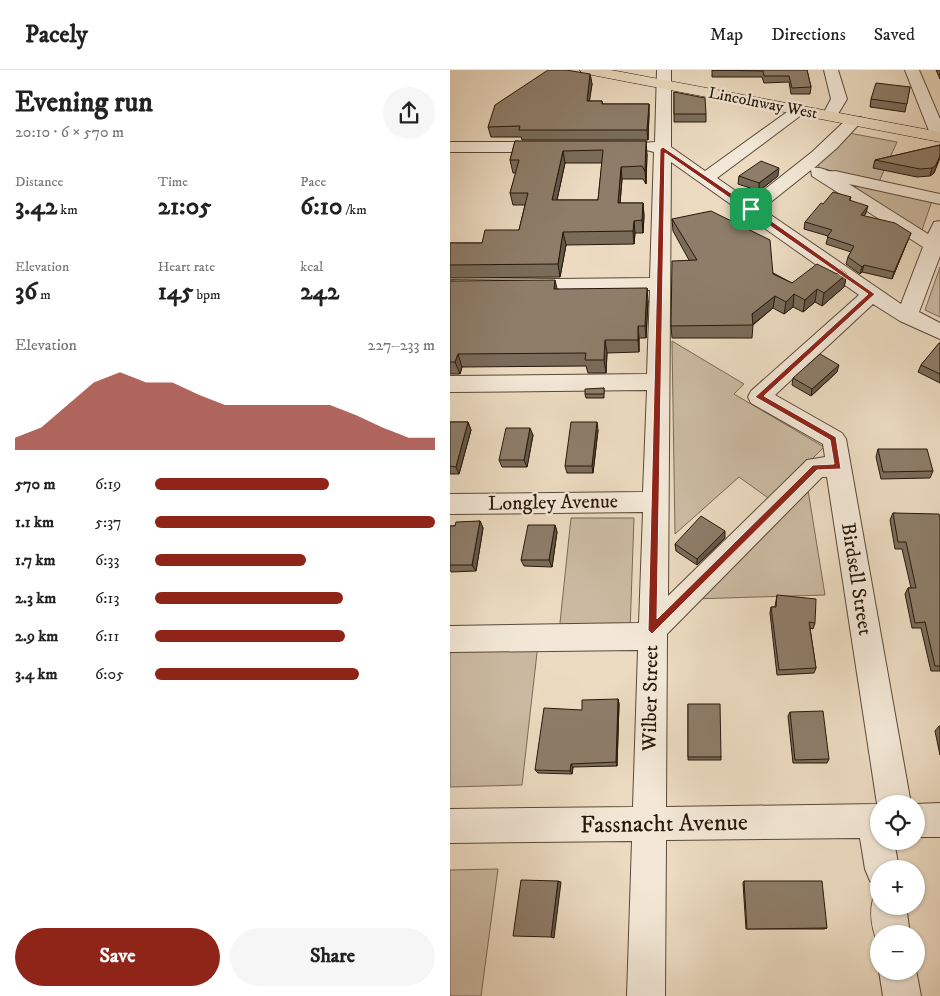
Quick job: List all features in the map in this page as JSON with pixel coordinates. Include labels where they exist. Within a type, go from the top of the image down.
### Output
[{"type":"main road","name":"Lincolnway West","points":[[587,70],[664,77],[798,110],[939,136]]},
{"type":"street","points":[[830,116],[839,99],[831,70]]},
{"type":"street","points":[[912,70],[939,136]]},
{"type":"street","name":"Wilber Street","points":[[646,996],[664,77]]},
{"type":"street","points":[[706,178],[798,110]]},
{"type":"street","points":[[751,209],[813,168],[854,120]]},
{"type":"street","points":[[631,146],[651,146],[663,149],[872,294],[907,316],[940,332]]},
{"type":"street","points":[[450,148],[561,147]]},
{"type":"street","points":[[813,168],[940,199]]},
{"type":"street","points":[[813,168],[937,248]]},
{"type":"street","points":[[907,316],[937,248],[940,226]]},
{"type":"street","points":[[450,286],[659,284]]},
{"type":"street","name":"Birdsell Street","points":[[872,294],[759,397],[834,439],[879,795]]},
{"type":"street","points":[[450,384],[658,382]]},
{"type":"street","points":[[450,638],[652,633],[816,467],[838,467]]},
{"type":"street","name":"Longley Avenue","points":[[450,504],[656,502]]},
{"type":"street","name":"Fassnacht Avenue","points":[[450,826],[649,824],[870,815]]},
{"type":"street","points":[[925,820],[940,820]]},
{"type":"street","points":[[899,980],[902,996]]},
{"type":"shaded area","points":[[849,133],[897,142],[877,186],[933,198],[921,233],[821,170],[818,165],[819,159]]},
{"type":"shaded area","points":[[940,267],[940,317],[925,310]]},
{"type":"shaded area","points":[[672,341],[744,384],[734,394],[824,447],[771,500],[739,477],[675,534]]},
{"type":"shaded area","points":[[807,484],[825,595],[691,599]]},
{"type":"shaded area","points":[[571,518],[634,518],[630,631],[559,632]]},
{"type":"shaded area","points":[[450,644],[538,644],[522,785],[450,787]]},
{"type":"shaded area","points":[[498,869],[481,996],[450,996],[450,870]]},
{"type":"building","points":[[548,70],[566,70],[590,74],[587,101],[602,101],[602,104],[649,104],[647,130],[519,130],[520,126],[488,127],[495,105]]},
{"type":"building","points":[[712,70],[807,70],[811,87],[792,88],[789,76],[764,76],[763,71]]},
{"type":"building","points":[[876,83],[910,87],[907,104],[871,99]]},
{"type":"building","points":[[674,92],[705,98],[706,114],[674,114]]},
{"type":"building","points":[[515,141],[646,141],[645,171],[642,166],[621,167],[618,203],[643,203],[642,220],[634,221],[633,231],[563,232],[558,264],[450,265],[450,243],[482,243],[485,230],[519,230],[528,193],[510,193],[519,160],[510,160]],"holes":[[[603,150],[598,200],[552,200],[563,151]]]},
{"type":"building","points":[[940,145],[940,156],[936,165],[932,168],[920,169],[875,160]]},
{"type":"building","points":[[761,161],[779,168],[759,183],[739,176]]},
{"type":"building","points":[[833,192],[851,197],[849,200],[868,206],[861,215],[895,223],[911,233],[894,272],[864,265],[862,267],[848,257],[854,246],[827,237],[832,230],[805,222]]},
{"type":"building","points":[[711,211],[770,240],[773,274],[792,283],[817,264],[837,274],[840,269],[847,274],[824,293],[817,289],[805,300],[794,294],[786,302],[775,296],[752,314],[753,325],[671,326],[672,261],[697,260],[672,219]]},
{"type":"building","points":[[555,280],[554,289],[647,288],[645,326],[638,326],[638,340],[605,340],[604,360],[585,360],[586,353],[458,354],[455,362],[450,362],[450,281]]},
{"type":"building","points":[[940,343],[940,374],[921,365]]},
{"type":"building","points":[[820,354],[839,365],[812,389],[793,378]]},
{"type":"building","points":[[604,388],[604,394],[585,394],[585,389]]},
{"type":"building","points":[[450,422],[468,422],[456,467],[450,466]]},
{"type":"building","points":[[571,422],[597,422],[592,466],[565,466]]},
{"type":"building","points":[[506,428],[530,428],[524,460],[499,460]]},
{"type":"building","points":[[878,449],[927,449],[933,471],[883,472]]},
{"type":"building","points":[[893,513],[939,514],[940,666],[935,666],[925,622],[915,623],[908,588],[916,588],[906,542],[898,542]]},
{"type":"building","points":[[701,516],[725,531],[697,559],[675,544]]},
{"type":"building","points":[[480,521],[472,565],[450,565],[450,526],[455,526],[456,522]]},
{"type":"building","points":[[528,525],[555,525],[549,560],[521,560]]},
{"type":"building","points":[[777,595],[816,599],[815,623],[809,622],[816,668],[779,670],[771,607],[776,607]]},
{"type":"building","points":[[618,699],[616,762],[571,764],[570,771],[535,770],[544,708],[582,710],[582,700]]},
{"type":"building","points":[[688,704],[720,704],[721,757],[688,757]]},
{"type":"building","points":[[823,711],[829,759],[795,760],[790,712]]},
{"type":"building","points":[[521,880],[558,881],[551,937],[513,936]]},
{"type":"building","points":[[744,881],[822,881],[827,928],[747,929]]},
{"type":"route","points":[[663,149],[751,209],[872,294],[774,381],[759,397],[834,439],[838,467],[816,467],[652,630],[663,149]]}]
